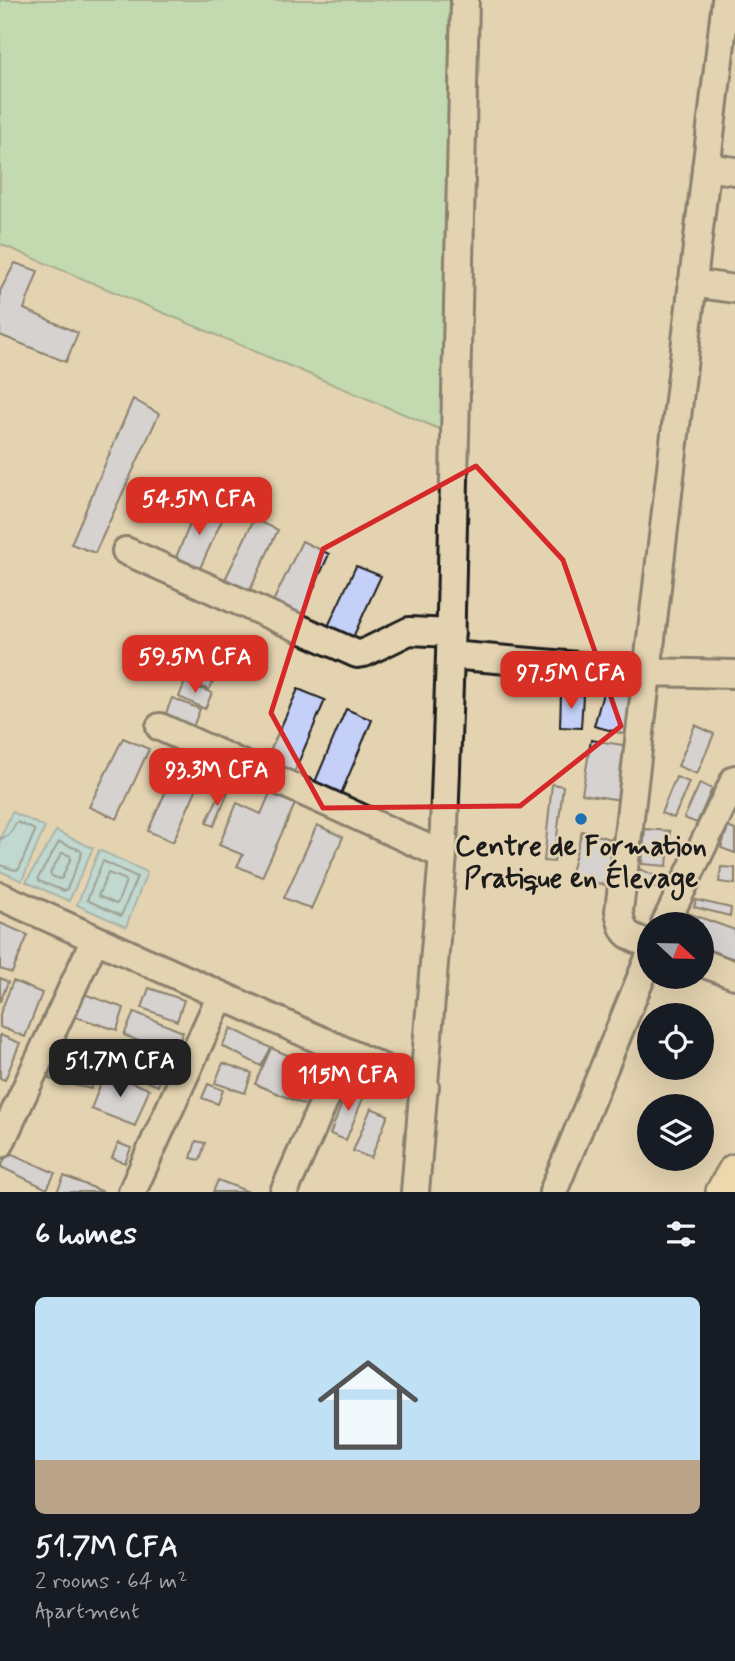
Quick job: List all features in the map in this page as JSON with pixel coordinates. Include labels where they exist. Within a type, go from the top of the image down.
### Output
[{"type":"main road","points":[[723,1192],[735,1171]]},
{"type":"street","points":[[415,1192],[443,855],[451,644],[465,0]]},
{"type":"street","points":[[637,939],[629,936],[622,928],[620,912],[706,167],[728,44],[726,0]]},
{"type":"street","points":[[706,167],[735,170]]},
{"type":"street","points":[[692,283],[735,289]]},
{"type":"street","points":[[126,551],[357,654],[409,631],[451,644],[647,672],[735,674]]},
{"type":"street","points":[[160,727],[443,855]]},
{"type":"street","points":[[671,912],[735,779]]},
{"type":"street","points":[[0,896],[425,1087]]},
{"type":"street","points":[[0,1143],[95,939]]},
{"type":"street","points":[[714,967],[735,975]]},
{"type":"street","points":[[553,1192],[637,987]]},
{"type":"street","points":[[132,1192],[221,995]]},
{"type":"street","points":[[284,1192],[346,1052]]},
{"type":"highlighted area","points":[[476,466],[563,560],[621,726],[520,806],[323,808],[271,713],[323,549]]},
{"type":"green space","points":[[0,0],[456,0],[444,431],[0,244]]},
{"type":"water","points":[[12,812],[45,827],[22,881],[0,871],[0,839]]},
{"type":"water","points":[[56,831],[93,848],[69,901],[26,882]]},
{"type":"water","points":[[99,850],[147,872],[126,927],[77,905]]},
{"type":"building","points":[[15,263],[38,271],[24,309],[78,333],[66,362],[0,335],[0,291]]},
{"type":"building","points":[[133,399],[159,414],[95,553],[71,544]]},
{"type":"building","points":[[202,496],[228,507],[195,579],[171,569]]},
{"type":"building","points":[[254,519],[278,530],[245,601],[220,590]]},
{"type":"building","points":[[302,541],[329,554],[298,624],[269,610]]},
{"type":"building","points":[[356,566],[381,576],[349,646],[324,635]]},
{"type":"building","points":[[201,640],[227,652],[209,690],[183,678]]},
{"type":"building","points":[[185,682],[212,693],[205,709],[179,697]]},
{"type":"building","points":[[605,686],[635,693],[624,734],[594,726]]},
{"type":"building","points":[[298,689],[325,700],[290,782],[261,771]]},
{"type":"building","points":[[561,694],[583,695],[581,728],[560,727]]},
{"type":"building","points":[[172,698],[200,709],[191,732],[163,721]]},
{"type":"building","points":[[346,709],[372,720],[341,794],[315,782]]},
{"type":"building","points":[[695,725],[714,734],[697,774],[678,766]]},
{"type":"building","points":[[123,738],[149,749],[117,819],[89,807]]},
{"type":"building","points":[[591,740],[629,746],[621,800],[582,794]]},
{"type":"building","points":[[178,764],[203,774],[173,842],[148,831]]},
{"type":"building","points":[[676,777],[689,782],[674,818],[661,813]]},
{"type":"building","points":[[700,783],[712,789],[697,823],[684,818]]},
{"type":"building","points":[[552,784],[563,786],[554,862],[544,861]]},
{"type":"building","points":[[222,789],[228,792],[214,826],[206,823]]},
{"type":"building","points":[[270,793],[295,804],[262,877],[237,866],[243,855],[219,845],[237,803],[261,814]]},
{"type":"building","points":[[317,825],[343,837],[311,909],[284,898]]},
{"type":"building","points":[[728,827],[735,830],[735,853],[721,848]]},
{"type":"building","points":[[645,829],[670,831],[667,866],[642,864]]},
{"type":"building","points":[[582,831],[621,842],[609,886],[570,876]]},
{"type":"building","points":[[721,867],[735,868],[735,884],[719,882]]},
{"type":"building","points":[[637,868],[670,882],[666,892],[633,878]]},
{"type":"building","points":[[696,900],[731,908],[730,916],[714,912],[694,907]]},
{"type":"building","points":[[714,922],[735,930],[735,960],[714,953]]},
{"type":"building","points":[[0,923],[28,935],[12,973],[0,969]]},
{"type":"building","points":[[0,978],[8,982],[0,1002]]},
{"type":"building","points":[[13,981],[42,993],[25,1037],[0,1027],[0,1014]]},
{"type":"building","points":[[149,988],[184,1000],[177,1021],[142,1008]]},
{"type":"building","points":[[84,994],[124,1008],[117,1030],[76,1017]]},
{"type":"building","points":[[134,1012],[183,1032],[173,1055],[124,1035]]},
{"type":"building","points":[[231,1028],[271,1048],[261,1066],[222,1046]]},
{"type":"building","points":[[0,1035],[20,1043],[5,1080],[0,1078]]},
{"type":"building","points":[[121,1043],[167,1062],[158,1086],[112,1067]]},
{"type":"building","points":[[271,1048],[322,1070],[307,1106],[255,1084]]},
{"type":"building","points":[[56,1052],[98,1062],[91,1089],[49,1079]]},
{"type":"building","points":[[223,1063],[252,1073],[245,1093],[215,1083]]},
{"type":"building","points":[[105,1073],[149,1089],[135,1126],[91,1109]]},
{"type":"building","points":[[208,1084],[223,1090],[218,1104],[202,1098]]},
{"type":"building","points":[[349,1086],[365,1093],[346,1140],[330,1134]]},
{"type":"building","points":[[371,1108],[388,1115],[371,1158],[353,1151]]},
{"type":"building","points":[[196,1141],[205,1143],[200,1160],[191,1158]]},
{"type":"building","points":[[118,1143],[131,1148],[125,1163],[112,1158]]},
{"type":"building","points":[[8,1152],[55,1173],[47,1189],[1,1167]]},
{"type":"building","points":[[64,1176],[104,1192],[57,1192]]},
{"type":"building","points":[[218,1180],[249,1192],[213,1192]]},
{"type":"place","name":"Centre de Formation Pratique en Élevage","points":[[581,819]]}]
